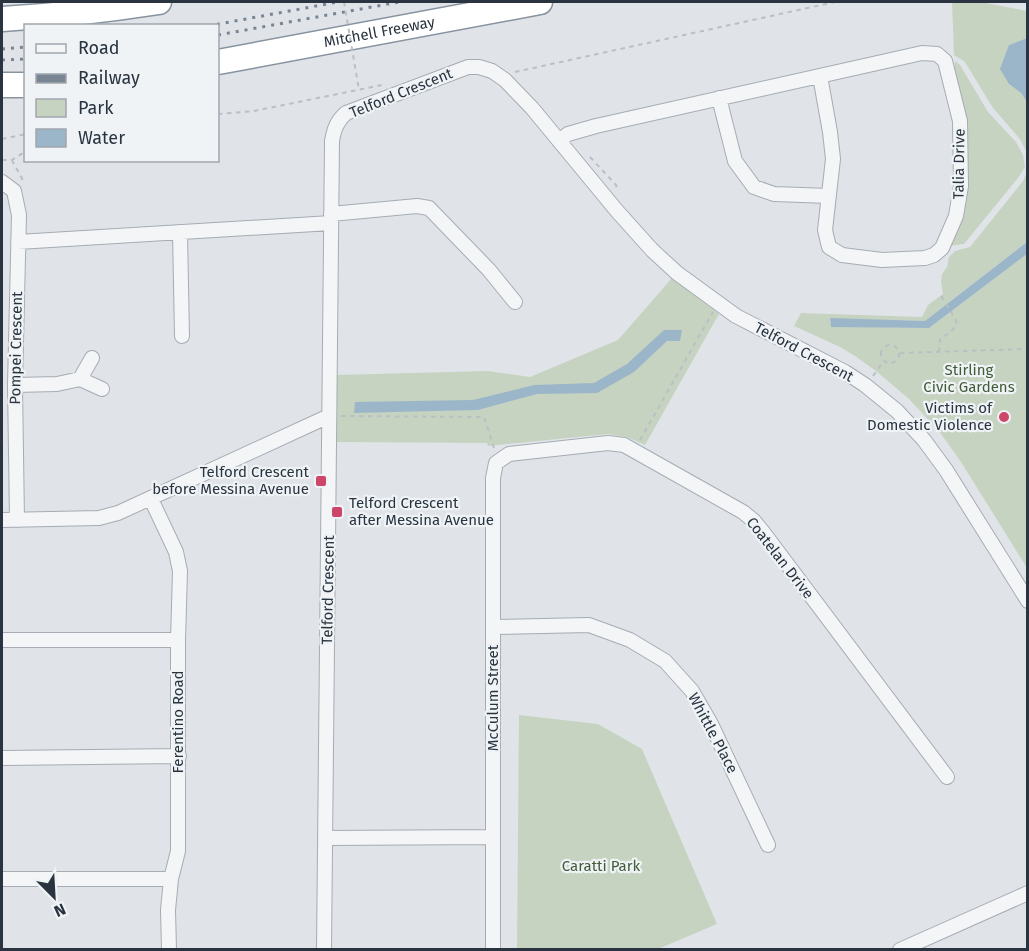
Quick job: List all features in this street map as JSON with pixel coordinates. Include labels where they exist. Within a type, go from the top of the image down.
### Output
[{"type":"highway","points":[[2,19],[159,2]]},
{"type":"highway","name":"Mitchell Freeway","points":[[219,62],[540,2]]},
{"type":"highway","points":[[2,85],[24,84]]},
{"type":"street","name":"Talia Drive","points":[[559,141],[568,134],[596,126],[922,52],[937,54],[945,61],[960,121],[961,186],[956,216],[942,248],[934,255],[925,258],[882,260],[842,255],[830,247],[825,230],[833,159],[820,76]]},
{"type":"street","name":"Telford Crescent","points":[[324,950],[332,141],[334,129],[346,113],[468,67],[479,67],[492,71],[506,80],[617,211],[676,273],[718,304],[759,329],[845,372],[897,411],[924,440],[946,470],[1028,601]]},
{"type":"street","points":[[719,98],[735,160],[754,187],[774,194],[829,196]]},
{"type":"street","name":"Pompei Crescent","points":[[2,182],[14,192],[19,215],[15,385],[17,520]]},
{"type":"street","points":[[18,242],[180,232],[331,219],[417,206],[429,208],[489,270],[515,302]]},
{"type":"street","points":[[180,232],[182,336]]},
{"type":"street","points":[[80,380],[92,358]]},
{"type":"street","points":[[15,385],[57,384],[80,380],[102,389]]},
{"type":"street","points":[[2,520],[99,518],[118,513],[329,416]]},
{"type":"street","name":"Coatelan Drive","points":[[509,454],[608,444],[624,445],[743,512],[754,521],[947,777]]},
{"type":"street","name":"McCulum Street","points":[[493,950],[493,478],[496,463],[509,454]]},
{"type":"street","name":"Ferentino Road","points":[[151,499],[176,552],[180,571],[178,851],[171,879],[168,910],[169,950]]},
{"type":"street","name":"Whittle Place","points":[[493,627],[589,625],[630,640],[666,661],[692,690],[711,724],[768,845]]},
{"type":"street","points":[[2,640],[178,640]]},
{"type":"street","points":[[2,758],[179,756]]},
{"type":"street","points":[[325,838],[493,837]]},
{"type":"street","points":[[2,879],[171,879]]},
{"type":"street","points":[[900,950],[1028,893]]},
{"type":"path","points":[[344,2],[359,90]]},
{"type":"path","points":[[510,73],[835,2]]},
{"type":"path","points":[[219,114],[254,111],[328,96]]},
{"type":"path","points":[[2,139],[24,134]]},
{"type":"path","points":[[2,160],[12,160],[24,153]]},
{"type":"path","points":[[588,155],[616,185]]},
{"type":"path","points":[[939,352],[940,339],[954,329],[956,324],[956,320],[940,294]]},
{"type":"path","points":[[634,450],[718,304]]},
{"type":"path","points":[[889,344],[896,346],[900,353],[898,360],[891,364],[883,362],[880,355],[882,348],[889,344]]},
{"type":"path","points":[[900,353],[1028,349]]},
{"type":"path","points":[[873,375],[883,362]]},
{"type":"path","points":[[329,416],[484,417],[494,448]]},
{"type":"green space","points":[[952,2],[981,2],[1027,11],[1027,38],[1009,45],[1009,84],[1021,93],[1027,102],[1027,153],[1020,139],[993,108],[965,62],[954,55]]},
{"type":"green space","points":[[955,61],[960,65],[988,112],[1016,142],[1023,155],[1025,167],[964,244],[949,246],[961,217]]},
{"type":"green space","name":"Stirling Civic Gardens","points":[[1027,172],[1027,242],[925,321],[830,319],[831,326],[929,328],[1027,254],[1027,568],[961,462],[939,431],[909,399],[855,356],[794,326],[801,313],[922,317],[928,305],[943,294],[942,274],[947,267],[949,257],[955,251],[970,247],[1023,181]]},
{"type":"green space","points":[[672,278],[719,314],[645,445],[627,437],[608,434],[488,446],[487,443],[335,442],[335,375],[488,371],[530,377],[618,340]]},
{"type":"green space","name":"Caratti Park","points":[[519,715],[598,724],[642,749],[717,924],[658,949],[517,949]]},
{"type":"water","points":[[1027,38],[1027,102],[1021,93],[1009,84],[1000,69],[1009,45]]},
{"type":"water","points":[[1027,242],[1027,254],[929,328],[831,327],[830,318],[925,321]]},
{"type":"water","points":[[664,330],[682,330],[680,341],[667,341],[634,372],[597,393],[537,394],[478,410],[354,413],[355,402],[473,400],[534,385],[594,383],[627,364]]},
{"type":"railway","points":[[219,24],[338,2]]},
{"type":"railway","points":[[219,35],[399,2]]},
{"type":"railway","points":[[2,49],[24,47]]},
{"type":"railway","points":[[2,60],[24,59]]},
{"type":"place","name":"Victims of Domestic Violence","points":[[1004,417]]},
{"type":"place","name":"Telford Crescent before Messina Avenue","points":[[321,481]]},
{"type":"place","name":"Telford Crescent after Messina Avenue","points":[[337,512]]}]
